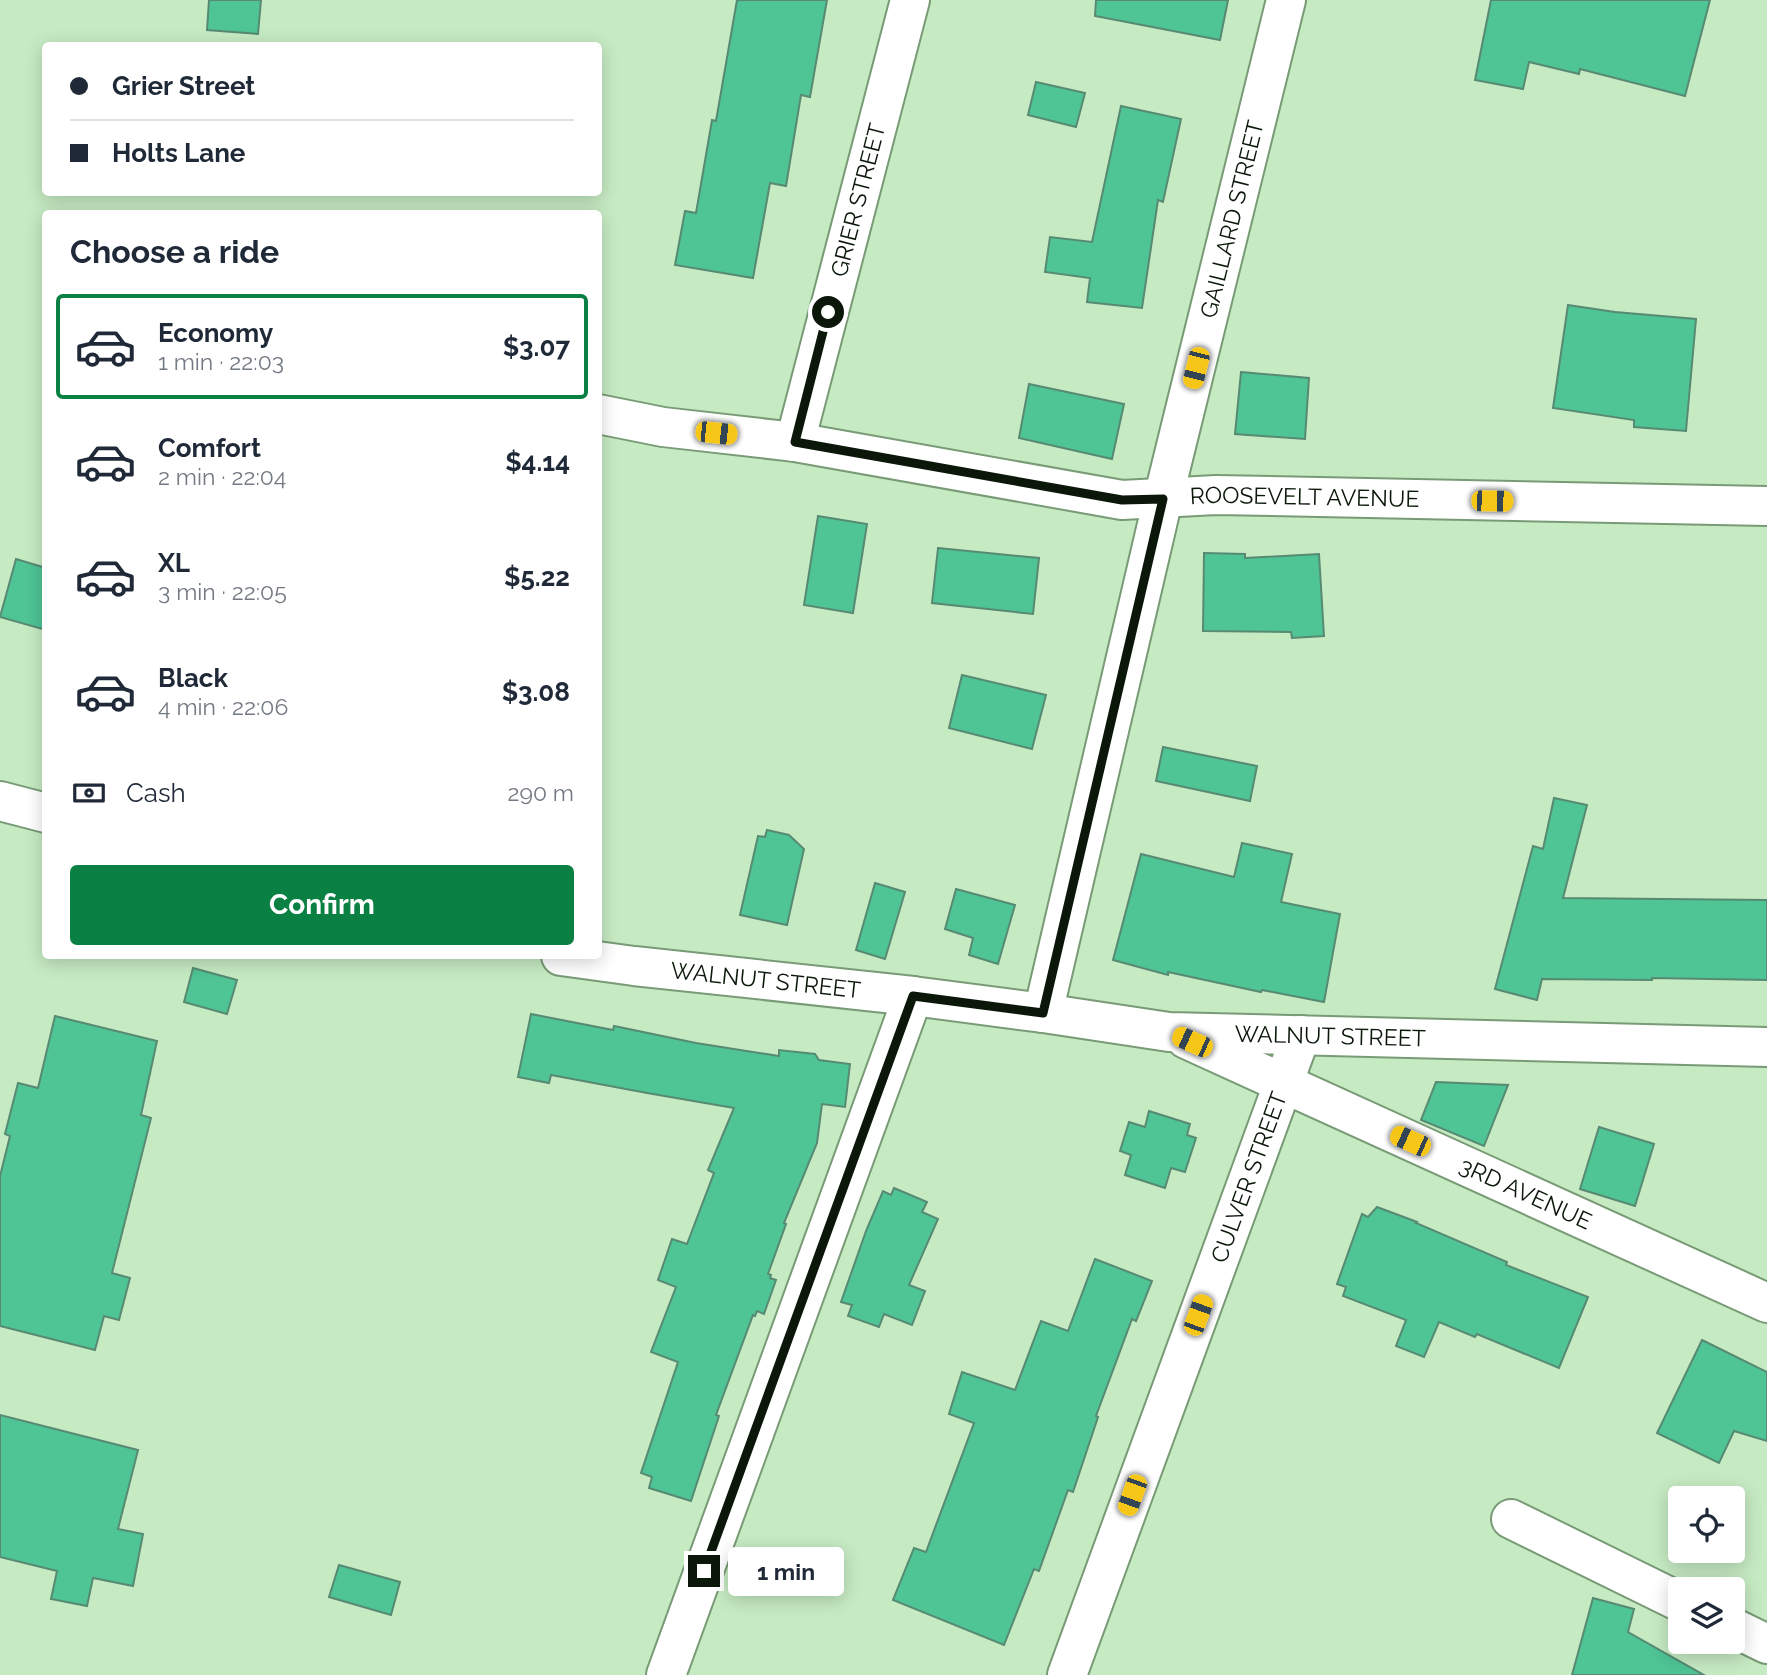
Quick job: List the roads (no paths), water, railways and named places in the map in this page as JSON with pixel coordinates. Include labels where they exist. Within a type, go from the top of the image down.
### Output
[{"type":"street","name":"GRIER STREET","points":[[795,442],[909,0]]},
{"type":"street","name":"GAILLARD STREET","points":[[1043,1013],[1163,499],[1286,0]]},
{"type":"street","name":"ROOSEVELT AVENUE","points":[[602,415],[663,427],[795,442],[1122,500],[1216,495],[1767,506]]},
{"type":"street","points":[[0,800],[42,812]]},
{"type":"street","name":"WALNUT STREET","points":[[583,959],[913,996],[1169,1032],[1767,1047]]},
{"type":"street","points":[[666,1675],[913,996]]},
{"type":"street","name":"3RD AVENUE","points":[[1169,1032],[1767,1303]]},
{"type":"street","name":"CULVER STREET","points":[[1066,1675],[1301,1035]]},
{"type":"street","points":[[1511,1519],[1668,1596]]},
{"type":"street","points":[[1745,1634],[1767,1644]]}]
